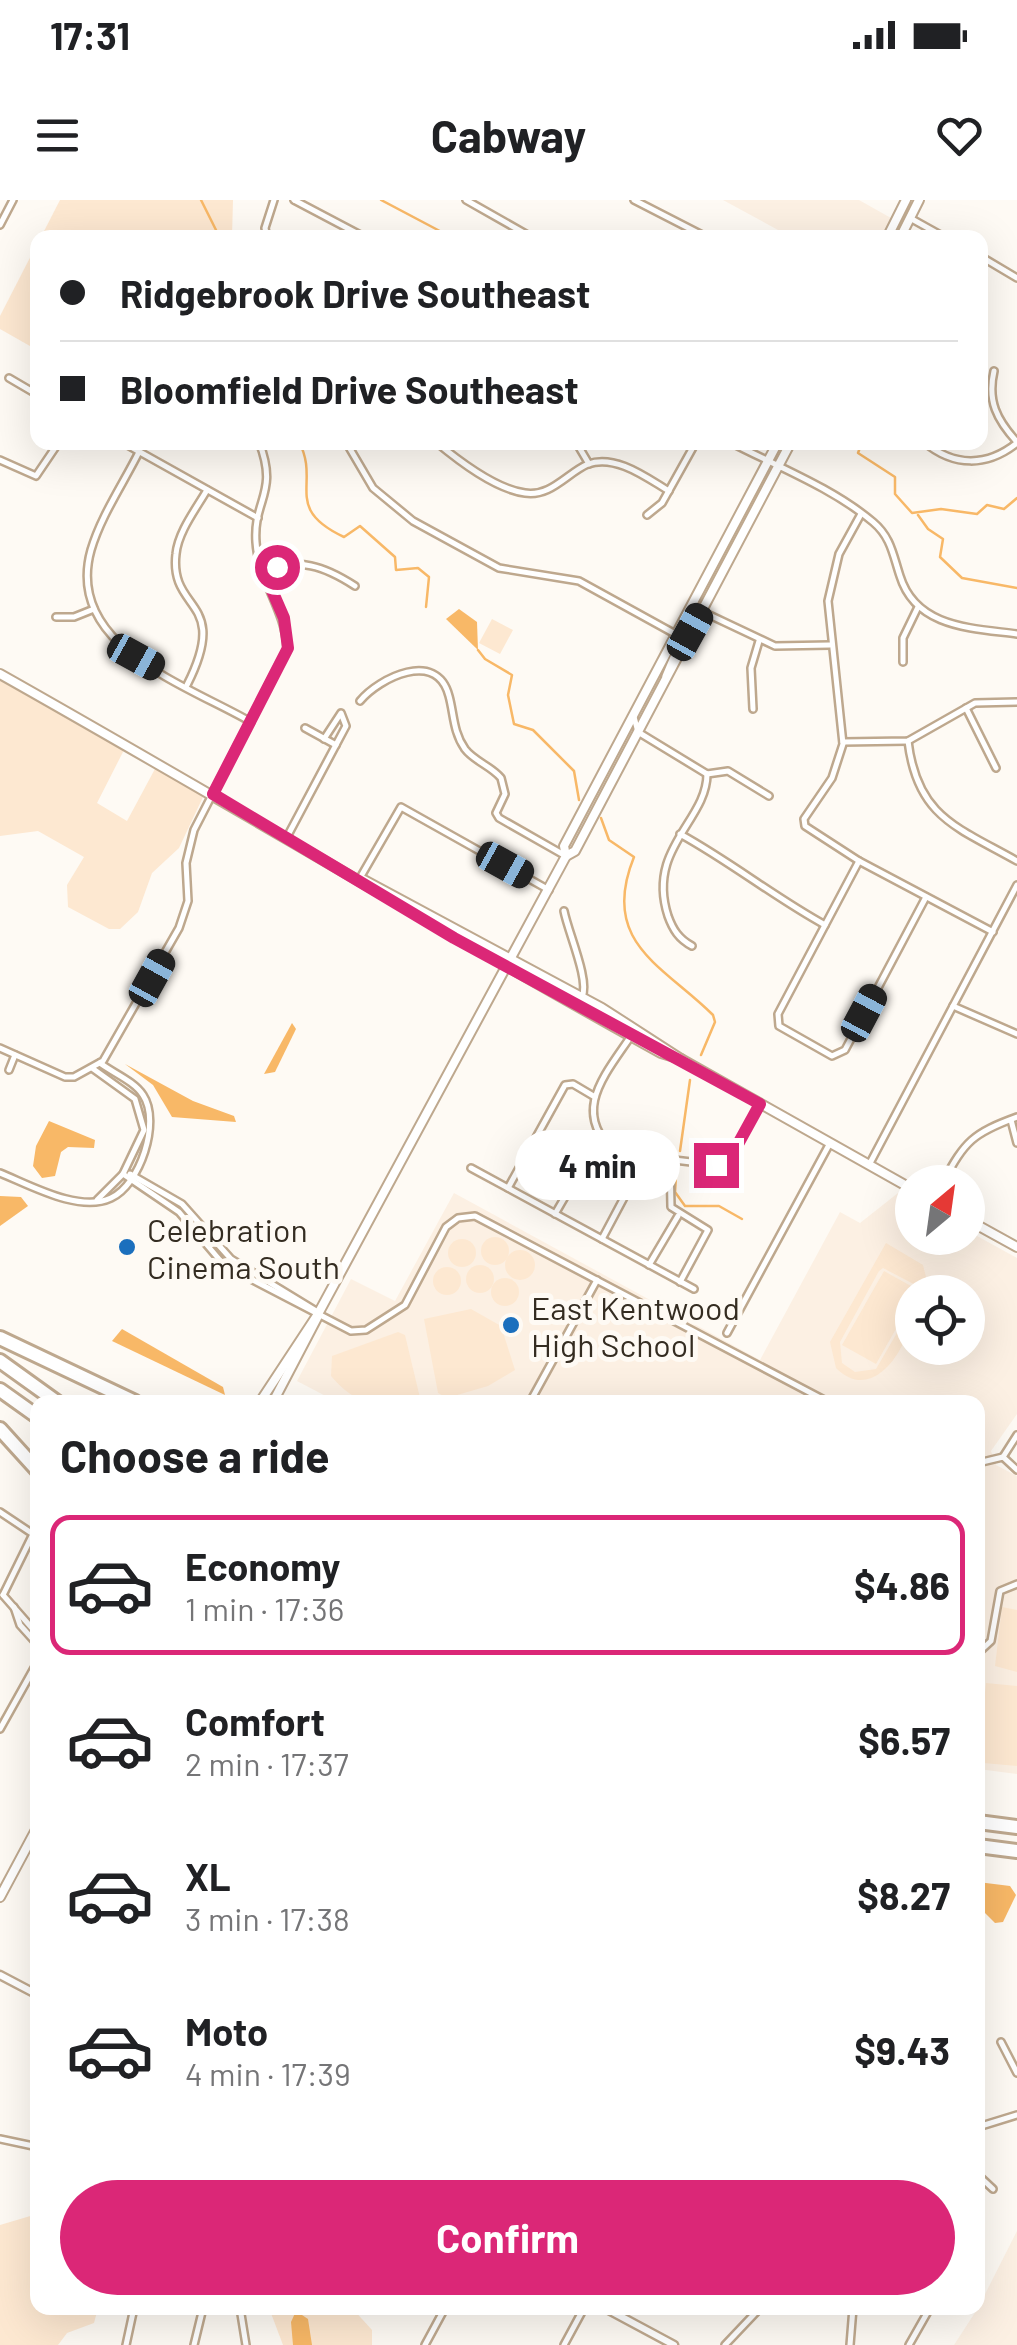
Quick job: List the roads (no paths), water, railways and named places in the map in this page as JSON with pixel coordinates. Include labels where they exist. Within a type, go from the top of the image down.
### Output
[{"type":"highway","points":[[0,1338],[120,1395]]},
{"type":"highway","points":[[0,1360],[48,1395]]},
{"type":"highway","points":[[84,1378],[131,1395]]},
{"type":"highway","points":[[0,1390],[30,1411]]},
{"type":"highway","points":[[0,1429],[30,1462]]},
{"type":"highway","points":[[985,1823],[1017,1827]]},
{"type":"highway","points":[[985,1847],[1017,1851]]},
{"type":"main road","points":[[908,200],[910,218]]},
{"type":"main road","points":[[891,230],[908,200]]},
{"type":"main road","points":[[903,230],[920,200]]},
{"type":"main road","points":[[566,856],[564,846],[576,822],[774,450]]},
{"type":"main road","points":[[265,1395],[318,1314],[566,856],[584,834],[787,450]]},
{"type":"main road","points":[[0,674],[360,878],[426,922],[630,1036],[681,1059]]},
{"type":"main road","points":[[609,785],[623,750],[618,743]]},
{"type":"main road","points":[[576,822],[584,834]]},
{"type":"main road","points":[[360,878],[378,883],[597,1005],[681,1059],[895,1179]]},
{"type":"main road","points":[[426,922],[440,918]]},
{"type":"main road","points":[[575,1006],[592,1009],[597,1005]]},
{"type":"main road","points":[[985,1230],[1017,1248]]},
{"type":"main road","points":[[277,1395],[318,1314]]},
{"type":"main road","points":[[0,1898],[30,1841]]},
{"type":"street","points":[[0,225],[13,200]]},
{"type":"street","points":[[266,230],[274,200]]},
{"type":"street","points":[[294,200],[351,230]]},
{"type":"street","points":[[466,200],[518,230]]},
{"type":"street","points":[[634,200],[692,230]]},
{"type":"street","points":[[910,218],[932,230]]},
{"type":"street","points":[[988,261],[1017,278]]},
{"type":"street","points":[[936,450],[947,458],[970,462],[991,459],[1017,442],[996,415],[991,393],[994,371]]},
{"type":"street","points":[[10,378],[30,390]]},
{"type":"street","points":[[0,460],[36,476],[54,450]]},
{"type":"street","points":[[136,450],[258,518]]},
{"type":"street","points":[[0,1048],[65,1077],[100,1063],[180,928],[188,901],[187,854],[213,794],[288,648],[284,618],[255,540],[270,483],[261,450]]},
{"type":"street","points":[[351,450],[374,488],[413,521],[499,568],[580,582],[676,634],[680,643],[665,679]]},
{"type":"street","points":[[448,450],[506,487],[528,494],[555,486],[589,464],[616,464],[668,492]]},
{"type":"street","points":[[581,450],[589,464]]},
{"type":"street","points":[[647,515],[668,492],[692,450]]},
{"type":"street","points":[[745,450],[860,514],[884,534],[904,589],[918,607],[942,622],[1017,634]]},
{"type":"street","points":[[139,452],[90,555],[88,588],[94,609],[115,643],[252,722]]},
{"type":"street","points":[[187,685],[206,634],[201,616],[181,584],[175,558],[178,542],[207,490]]},
{"type":"street","points":[[860,514],[831,575],[831,645],[843,742],[832,778],[808,812],[805,826],[859,861],[993,932]]},
{"type":"street","points":[[264,572],[294,563],[312,564],[355,586]]},
{"type":"street","points":[[903,662],[903,636],[918,607]]},
{"type":"street","points":[[56,616],[70,618],[94,609]]},
{"type":"street","points":[[701,611],[759,641],[794,648],[831,645]]},
{"type":"street","points":[[753,709],[751,668],[759,641]]},
{"type":"street","points":[[360,701],[380,680],[408,670],[434,677],[449,695],[455,730],[467,753],[501,778],[505,794],[496,813],[499,818],[566,856]]},
{"type":"street","points":[[843,742],[908,741],[966,708],[990,700],[1017,702]]},
{"type":"street","points":[[966,708],[996,768]]},
{"type":"street","points":[[287,836],[346,726],[341,713],[324,739]]},
{"type":"street","points":[[635,713],[638,732],[707,774],[728,771],[768,796]]},
{"type":"street","points":[[305,728],[336,745]]},
{"type":"street","points":[[908,741],[919,790],[936,813],[1017,861]]},
{"type":"street","points":[[692,946],[675,932],[664,898],[667,863],[707,774]]},
{"type":"street","points":[[360,878],[400,807],[549,890]]},
{"type":"street","points":[[680,834],[718,854],[763,890],[826,924]]},
{"type":"street","points":[[859,861],[778,1014],[780,1026],[832,1056],[841,1054],[926,897]]},
{"type":"street","points":[[869,1164],[1017,885]]},
{"type":"street","points":[[564,911],[570,943],[586,982],[582,997]]},
{"type":"street","points":[[953,1006],[1017,1034]]},
{"type":"street","points":[[630,1036],[595,1097],[594,1129],[616,1153],[724,1162],[760,1104]]},
{"type":"street","points":[[9,1070],[15,1055]]},
{"type":"street","points":[[0,1174],[78,1201],[111,1199],[130,1178],[150,1137],[149,1108],[135,1087],[100,1063]]},
{"type":"street","points":[[92,1068],[129,1092],[141,1110],[142,1139],[123,1174],[97,1200]]},
{"type":"street","points":[[508,1188],[565,1085],[573,1084],[595,1097]]},
{"type":"street","points":[[953,1165],[970,1138],[987,1126],[1014,1119],[1017,1143]]},
{"type":"street","points":[[555,1214],[599,1138]]},
{"type":"street","points":[[727,1332],[830,1143]]},
{"type":"street","points":[[602,1240],[645,1158]]},
{"type":"street","points":[[670,1160],[667,1196],[678,1214],[708,1230],[680,1282]]},
{"type":"street","points":[[471,1168],[694,1289]]},
{"type":"street","points":[[123,1174],[182,1204],[225,1255],[309,1303],[318,1314],[358,1332],[402,1307],[443,1230],[467,1216],[491,1221],[815,1395]]},
{"type":"street","points":[[649,1265],[678,1214]]},
{"type":"street","points":[[534,1395],[597,1280]]},
{"type":"street","points":[[985,1461],[1003,1457],[1017,1435]]},
{"type":"street","points":[[1003,1457],[1017,1470]]},
{"type":"street","points":[[0,1512],[30,1532]]},
{"type":"street","points":[[30,1540],[1,1594],[30,1625]]},
{"type":"street","points":[[985,1646],[991,1641],[1000,1591],[1017,1584]]},
{"type":"street","points":[[13,1604],[20,1625],[30,1637]]},
{"type":"street","points":[[0,1729],[30,1675]]},
{"type":"street","points":[[0,1975],[30,1991]]},
{"type":"street","points":[[1001,2042],[1017,2073]]},
{"type":"street","points":[[985,2125],[1017,2116]]},
{"type":"street","points":[[0,2139],[30,2145]]},
{"type":"street","points":[[985,2182],[993,2189]]},
{"type":"street","points":[[126,2345],[132,2315]]},
{"type":"street","points":[[194,2345],[202,2315]]},
{"type":"street","points":[[241,2315],[246,2345]]},
{"type":"street","points":[[425,2345],[441,2315]]},
{"type":"street","points":[[564,2345],[580,2315]]},
{"type":"street","points":[[618,2315],[674,2345]]},
{"type":"street","points":[[725,2345],[753,2315]]},
{"type":"street","points":[[850,2345],[852,2315]]},
{"type":"street","points":[[909,2345],[926,2315]]},
{"type":"waterway","points":[[201,200],[216,230]]},
{"type":"waterway","points":[[381,200],[438,230]]},
{"type":"waterway","points":[[302,450],[307,470],[306,494],[314,516],[344,537],[360,526],[395,557],[396,570],[418,568],[429,577],[426,607]]},
{"type":"waterway","points":[[859,450],[858,453],[895,477],[895,494],[912,513],[941,509],[977,514],[987,505],[1004,509],[1017,498]]},
{"type":"waterway","points":[[918,515],[928,529],[943,539],[940,557],[962,578],[1017,588]]},
{"type":"waterway","points":[[478,650],[485,659],[512,675],[508,695],[514,724],[533,730],[574,771],[579,800]]},
{"type":"waterway","points":[[601,818],[609,840],[634,857],[625,886],[625,911],[631,932],[657,966],[713,1015],[715,1022],[701,1055]]},
{"type":"waterway","points":[[680,1151],[690,1080]]},
{"type":"waterway","points":[[676,1176],[675,1192],[685,1206],[719,1206],[742,1219]]},
{"type":"place","name":"Celebration Cinema South","points":[[127,1247]]},
{"type":"place","name":"East Kentwood High School","points":[[511,1325]]}]
